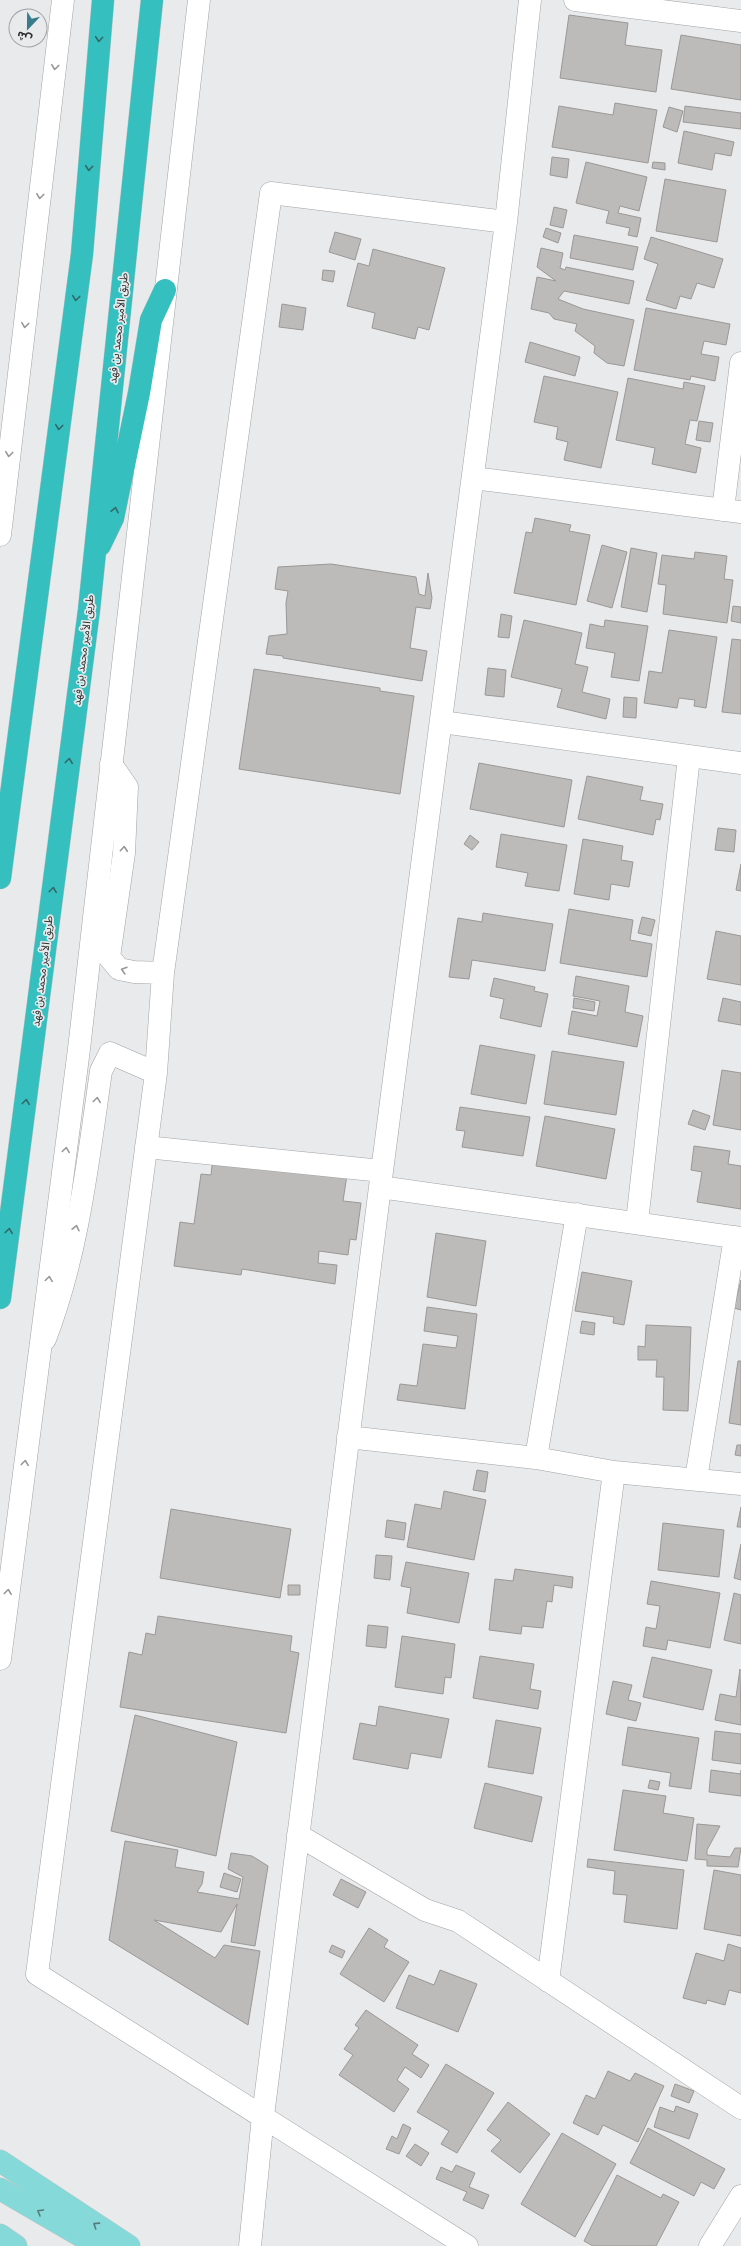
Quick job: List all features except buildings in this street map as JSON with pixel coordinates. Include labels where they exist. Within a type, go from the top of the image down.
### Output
[{"type":"highway","points":[[0,878],[82,254],[103,0]]},
{"type":"highway","name":"طريق الأمير محمد بن فهد","points":[[0,1298],[94,558],[152,0]]},
{"type":"highway","points":[[94,558],[113,518],[139,393],[151,320],[165,290]]},
{"type":"main road","points":[[0,2161],[129,2246]]},
{"type":"main road","points":[[0,2189],[98,2246]]},
{"type":"main road","points":[[0,2236],[16,2246]]},
{"type":"street","points":[[0,535],[63,0]]},
{"type":"street","points":[[0,1659],[38,1359],[80,1049],[111,764],[199,0]]},
{"type":"street","points":[[250,2246],[263,2116],[348,1437],[506,222],[530,0]]},
{"type":"street","points":[[575,0],[741,21]]},
{"type":"street","points":[[467,2246],[37,1974],[156,1073],[163,972],[271,193],[506,222]]},
{"type":"street","points":[[473,478],[732,511],[741,363]]},
{"type":"street","points":[[442,722],[741,763]]},
{"type":"street","points":[[637,1222],[689,757]]},
{"type":"street","points":[[111,764],[127,786],[124,853],[109,957],[119,969],[134,972],[163,972]]},
{"type":"street","points":[[38,1359],[58,1306],[78,1222],[101,1071],[110,1053],[156,1073]]},
{"type":"street","points":[[146,1146],[381,1179],[577,1214],[738,1237],[696,1479]]},
{"type":"street","points":[[536,1458],[577,1214]]},
{"type":"street","points":[[348,1437],[536,1458],[614,1472],[741,1484]]},
{"type":"street","points":[[548,1981],[614,1472]]},
{"type":"street","points":[[298,1835],[425,1910],[458,1921],[741,2108]]},
{"type":"street","points":[[710,2246],[741,2196]]}]
